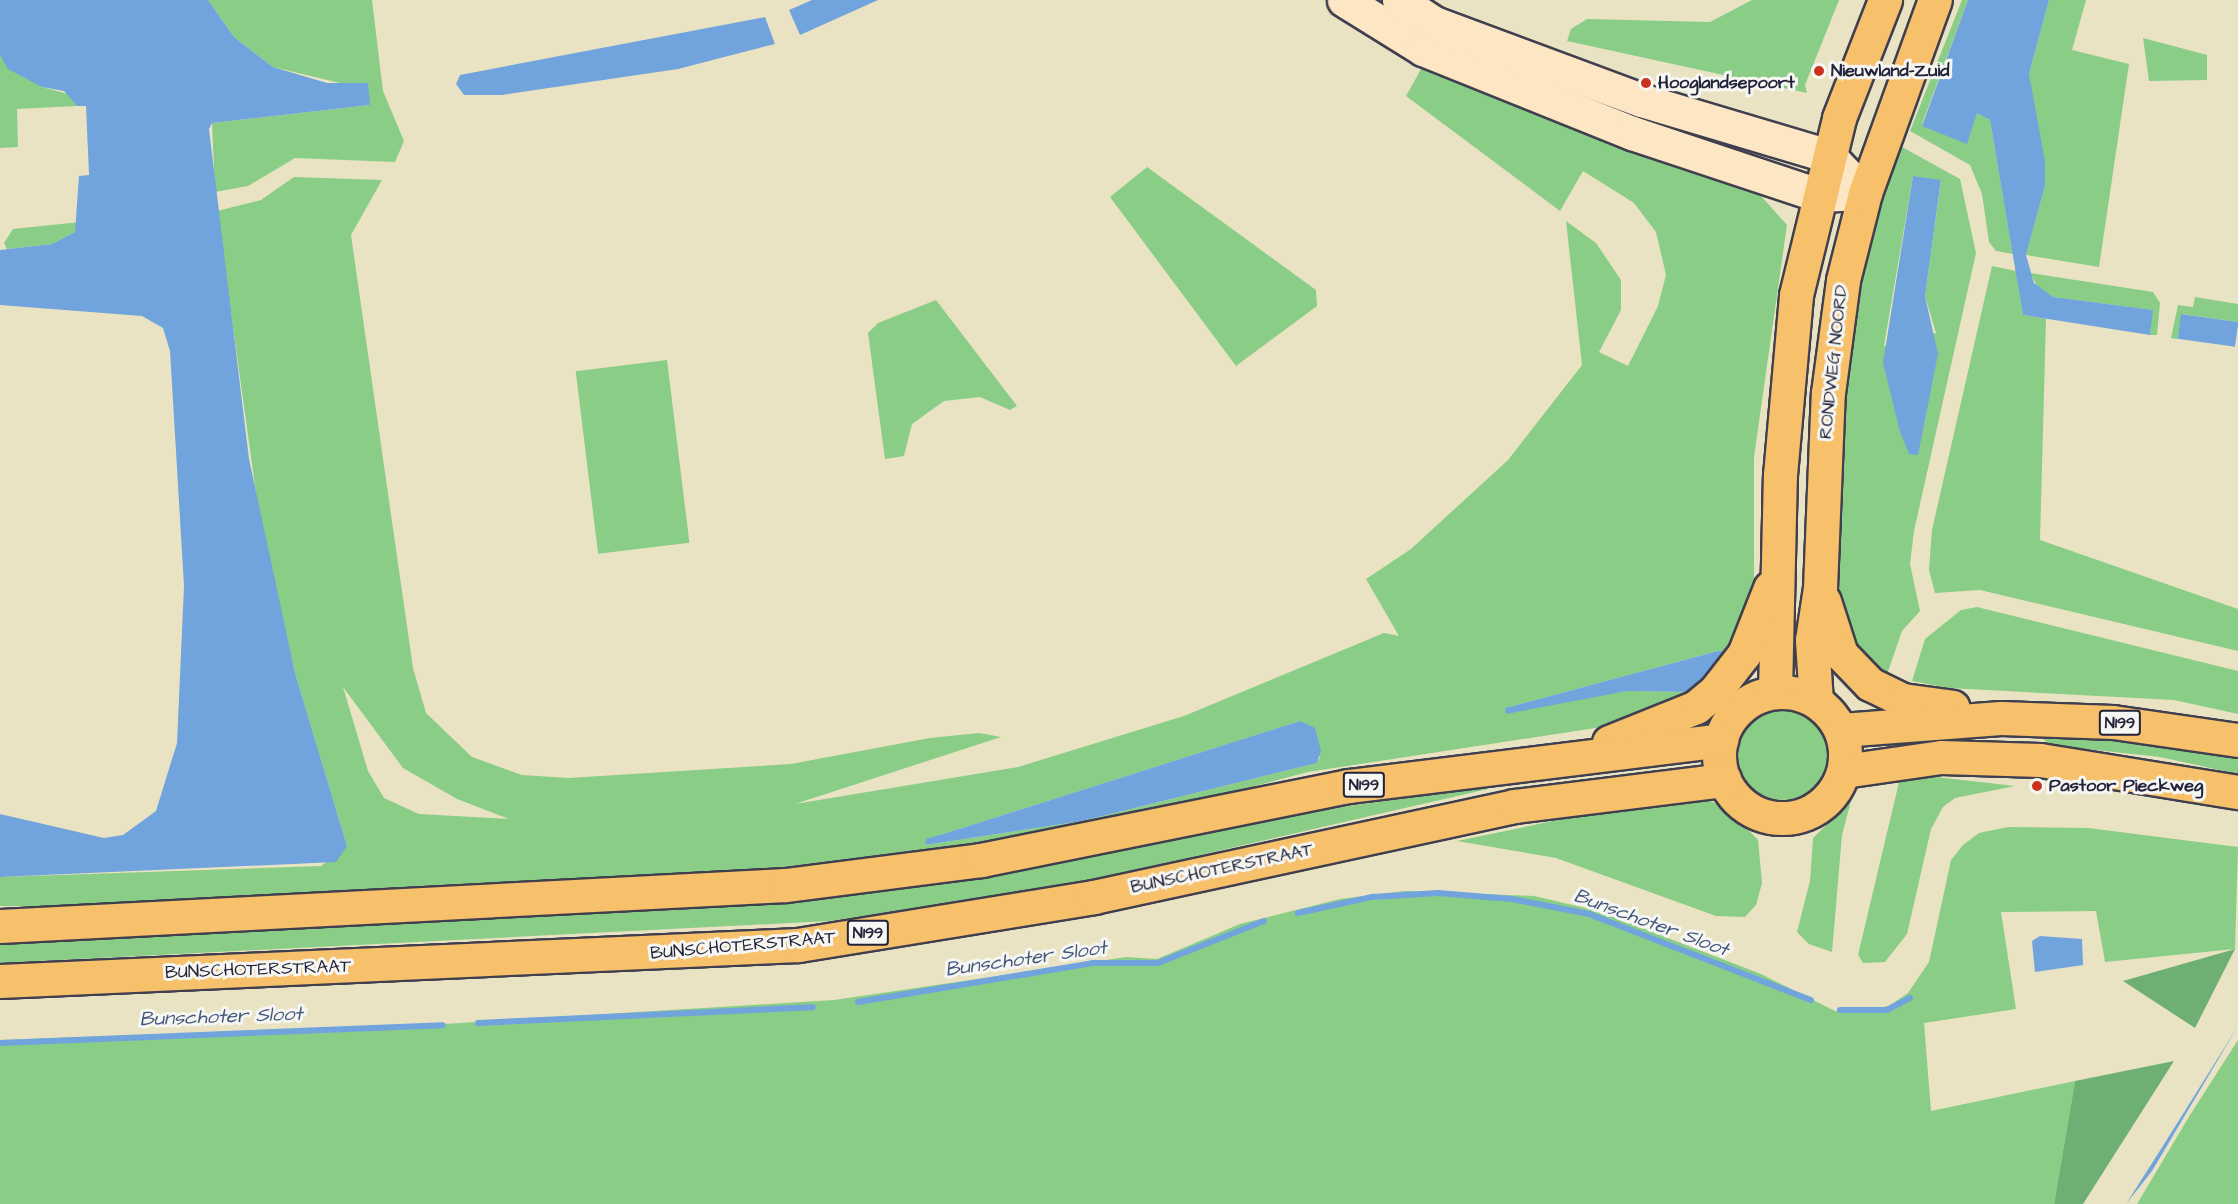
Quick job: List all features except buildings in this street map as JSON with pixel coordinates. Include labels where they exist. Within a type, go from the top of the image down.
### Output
[{"type":"main road","points":[[1775,692],[1780,603],[1776,569],[1784,387],[1796,295],[1829,156],[1885,0]]},
{"type":"main road","name":"RONDWEG NOORD","points":[[1816,701],[1812,640],[1821,588],[1830,369],[1843,280],[1865,193],[1935,0]]},
{"type":"main road","points":[[1559,762],[1675,717],[1716,690],[1744,654],[1776,569]]},
{"type":"main road","points":[[1821,588],[1833,639],[1869,684],[1919,704],[1961,707],[2001,718]]},
{"type":"main road","points":[[1775,692],[1816,701],[1841,730],[1844,771],[1827,800],[1785,818],[1744,806],[1724,780],[1721,740],[1739,709],[1775,692]]},
{"type":"main road","name":"N199","points":[[1841,730],[2001,718],[2114,722],[2238,740]]},
{"type":"main road","name":"N199","points":[[0,926],[786,885],[981,860],[1348,786],[1559,762],[1721,740]]},
{"type":"main road","points":[[1844,771],[1941,757],[2040,760],[2238,792]]},
{"type":"main road","name":"BUNSCHOTERSTRAAT","points":[[0,981],[798,945],[1095,897],[1514,806],[1724,780]]},
{"type":"street","points":[[1344,0],[1423,49],[1651,140],[1818,195],[1865,193]]},
{"type":"street","points":[[1399,0],[1434,23],[1641,100],[1829,156],[1865,193]]},
{"type":"green space","points":[[208,0],[372,0],[383,91],[404,141],[395,162],[295,158],[248,186],[215,192],[212,123],[370,105],[344,84],[273,67],[234,37]]},
{"type":"green space","points":[[1752,0],[1839,0],[1805,85],[1807,93],[1567,41],[1571,29],[1587,19],[1710,22]]},
{"type":"green space","points":[[1962,0],[1968,0],[1922,124],[1977,113],[1990,120],[2013,254],[1996,251],[1989,242],[1982,194],[1970,165],[1910,131]]},
{"type":"green space","points":[[2049,0],[2086,0],[2072,50],[2129,64],[2099,267],[2026,255],[2045,186],[2029,74]]},
{"type":"green space","points":[[2143,38],[2207,55],[2207,80],[2149,81]]},
{"type":"green space","points":[[0,55],[42,87],[68,94],[77,106],[17,109],[18,147],[0,148]]},
{"type":"green space","points":[[1425,62],[1576,129],[1761,196],[1787,225],[1754,457],[1754,613],[1730,659],[1718,651],[1505,708],[1627,691],[1695,692],[1628,723],[1308,772],[1167,809],[844,872],[175,906],[0,906],[0,877],[321,866],[347,846],[295,673],[259,515],[217,211],[261,200],[294,177],[382,180],[351,235],[413,668],[426,713],[472,757],[522,775],[569,778],[791,764],[930,738],[979,733],[1001,737],[795,804],[1018,767],[1184,716],[1384,633],[1399,636],[1366,579],[1411,549],[1508,460],[1582,365],[1566,221],[1596,243],[1621,280],[1621,310],[1599,352],[1628,366],[1658,306],[1666,275],[1656,232],[1634,203],[1583,171],[1560,211],[1406,96]],"holes":[[[343,687],[403,768],[457,799],[509,819],[419,814],[384,798],[368,771]],[[1300,721],[1320,757],[1317,763],[1082,821],[925,845],[940,835]]]},
{"type":"green space","points":[[1893,142],[1960,179],[1976,253],[1914,531],[1910,564],[1920,611],[1902,631],[1883,686],[1836,619],[1832,573],[1845,332]],"holes":[[[1913,176],[1941,181],[1925,296],[1936,333],[1884,346]]]},
{"type":"green space","points":[[1147,167],[1316,290],[1317,306],[1236,366],[1110,197]]},
{"type":"green space","points":[[80,222],[75,232],[52,244],[7,249],[4,243],[13,229]]},
{"type":"green space","points":[[1992,266],[2016,271],[2023,315],[2046,319],[2040,540],[2238,609],[2238,651],[1980,590],[1935,593],[1929,570],[1932,530]]},
{"type":"green space","points":[[2030,273],[2153,292],[2160,303],[2157,335],[2150,335],[2152,310],[2053,297],[2040,291]]},
{"type":"green space","points":[[2195,297],[2238,304],[2238,322],[2182,314],[2177,339],[2171,338],[2178,305],[2193,307]]},
{"type":"green space","points":[[936,300],[1017,406],[1010,410],[980,397],[944,401],[912,424],[904,456],[885,459],[868,333],[878,323]]},
{"type":"green space","points":[[667,360],[689,543],[598,554],[576,371]]},
{"type":"green space","points":[[1977,607],[2238,671],[2238,714],[2174,700],[1949,688],[1912,681],[1925,639],[1961,610]]},
{"type":"green space","points":[[1782,710],[1799,714],[1814,723],[1823,738],[1827,755],[1823,772],[1814,787],[1799,796],[1782,800],[1765,796],[1750,787],[1741,772],[1737,755],[1741,738],[1750,723],[1765,714]]},
{"type":"green space","points":[[2047,731],[2238,750],[2238,774],[2160,757],[2050,745],[2041,737]]},
{"type":"green space","points":[[1927,776],[2015,786],[1955,798],[1943,807],[1931,829],[1907,934],[1885,962],[1863,963],[1858,955],[1900,778]]},
{"type":"green space","points":[[1488,789],[1070,885],[829,921],[0,963],[0,939],[677,910],[864,894],[984,878],[1341,807]]},
{"type":"green space","points":[[1703,798],[1727,808],[1758,840],[1762,883],[1756,905],[1745,917],[1716,916],[1556,858],[1457,841],[1654,800]]},
{"type":"green space","points":[[1851,801],[1842,835],[1832,952],[1809,944],[1797,932],[1810,881],[1813,838]]},
{"type":"green space","points":[[2008,827],[2088,828],[2238,847],[2235,949],[2105,962],[2096,911],[2001,912],[2016,1009],[1924,1023],[1931,1111],[2075,1081],[2054,1204],[0,1204],[0,1040],[427,1025],[834,1000],[1126,957],[1157,959],[1240,924],[1340,899],[1405,891],[1534,896],[1598,911],[1761,974],[1835,1011],[1870,1009],[1889,1006],[1908,993],[1929,962],[1951,860],[1963,845],[1979,833]]},
{"type":"green space","points":[[2235,949],[2195,1028],[2123,981]]},
{"type":"green space","points":[[2238,1040],[2238,1204],[2137,1204],[2190,1115]]},
{"type":"green space","points":[[2174,1061],[2083,1204],[2054,1204],[2075,1081]]},
{"type":"water","points":[[0,0],[208,0],[234,37],[273,67],[327,83],[368,83],[370,105],[212,123],[209,129],[249,459],[295,673],[347,846],[336,862],[0,877],[0,814],[104,838],[123,835],[156,811],[177,743],[184,586],[170,351],[163,328],[142,316],[0,305],[0,250],[52,244],[75,232],[79,176],[89,175],[86,106],[77,106],[64,91],[42,87],[8,69],[0,55]]},
{"type":"water","points":[[812,0],[878,0],[800,35],[789,10]]},
{"type":"water","points":[[1968,0],[2049,0],[2029,74],[2045,162],[2045,186],[2026,255],[2034,283],[2053,297],[2153,310],[2150,335],[2023,315],[1990,120],[1977,113],[1967,144],[1922,126]]},
{"type":"water","points":[[765,17],[775,44],[678,69],[502,95],[464,95],[456,84],[460,75]]},
{"type":"water","points":[[1913,176],[1941,180],[1925,296],[1938,354],[1918,455],[1909,454],[1900,432],[1883,363]]},
{"type":"water","points":[[2181,314],[2238,322],[2235,347],[2178,339]]},
{"type":"water","points":[[1718,651],[1728,652],[1695,692],[1627,691],[1506,714],[1505,708]]},
{"type":"water","points":[[1300,721],[1315,728],[1321,751],[1317,763],[1082,821],[925,845],[926,839]]},
{"type":"water","points":[[2040,936],[2082,939],[2083,965],[2035,972],[2032,941]]},
{"type":"water","points":[[2238,1026],[2152,1171],[2126,1204],[2161,1149]]},
{"type":"waterway","name":"Bunschoter Sloot","points":[[1298,913],[1372,897],[1438,893],[1512,899],[1589,914],[1811,1000]]},
{"type":"waterway","name":"Bunschoter Sloot","points":[[858,1002],[1093,963],[1158,963],[1264,921]]},
{"type":"waterway","name":"Bunschoter Sloot","points":[[1840,1010],[1887,1010],[1910,998]]},
{"type":"waterway","name":"Bunschoter Sloot","points":[[478,1023],[813,1007]]},
{"type":"waterway","name":"Bunschoter Sloot","points":[[0,1043],[443,1025]]},
{"type":"place","name":"Nieuwland-Zuid","points":[[1819,71]]},
{"type":"place","name":"Hooglandsepoort","points":[[1646,83]]},
{"type":"place","name":"Pastoor Pieckweg","points":[[2037,786]]}]
